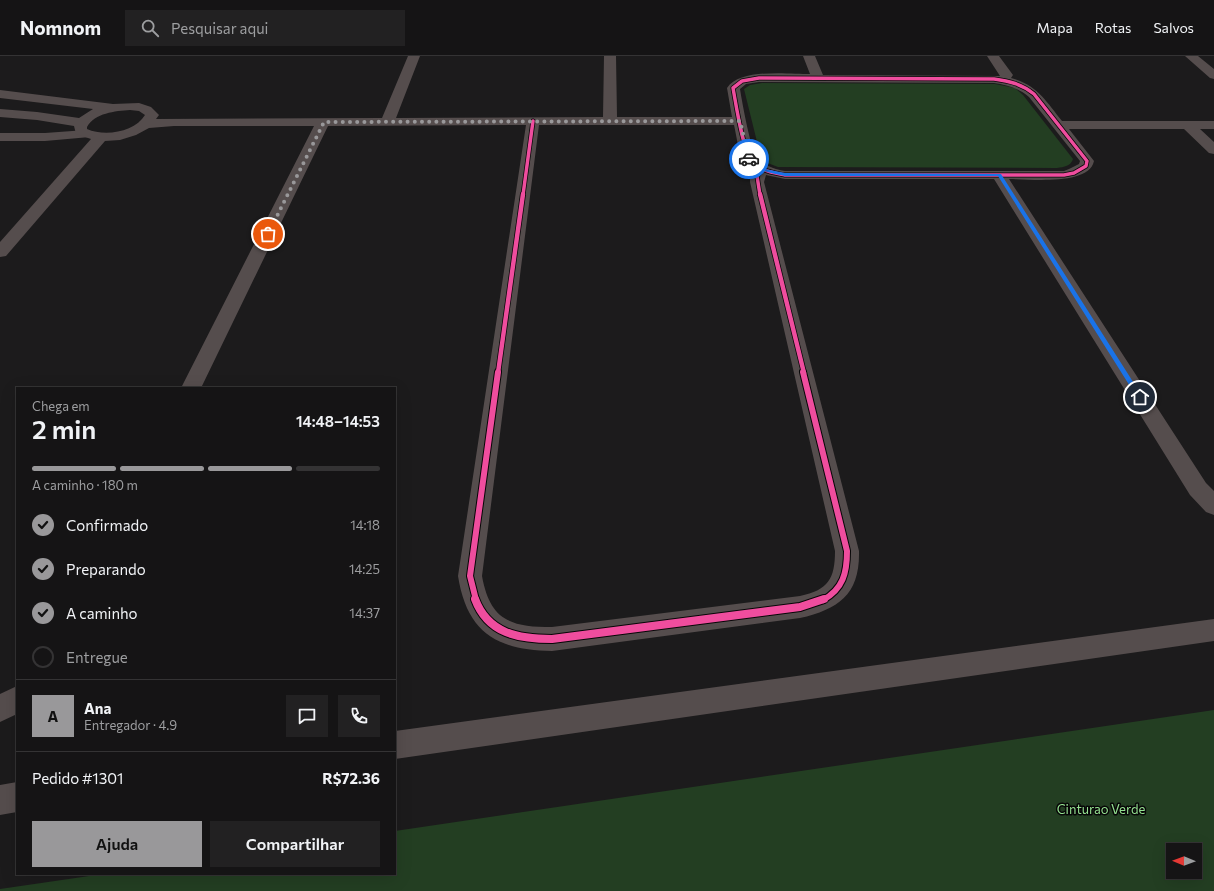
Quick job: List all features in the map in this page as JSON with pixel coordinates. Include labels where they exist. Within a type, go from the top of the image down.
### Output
[{"type":"street","points":[[387,122],[414,56]]},
{"type":"street","points":[[610,56],[610,121]]},
{"type":"street","points":[[809,56],[818,78]]},
{"type":"street","points":[[992,56],[1007,75],[1004,80]]},
{"type":"street","points":[[1191,56],[1214,75]]},
{"type":"street","points":[[759,78],[1004,80],[1030,90],[1087,161],[1086,166],[1081,170],[1064,175],[785,175],[763,170],[750,160],[733,88],[736,84],[742,81],[759,78]]},
{"type":"street","points":[[0,94],[112,108]]},
{"type":"street","points":[[84,128],[93,114],[112,108],[131,106],[146,109],[152,115],[147,124]]},
{"type":"street","points":[[0,113],[37,116],[84,128],[101,137],[122,135],[147,124],[174,122],[740,121]]},
{"type":"street","points":[[192,387],[324,122]]},
{"type":"street","points":[[533,122],[470,576],[471,592],[477,607],[487,620],[501,630],[516,636],[534,639],[552,639],[800,607],[828,599],[845,579],[848,565],[847,551],[757,182],[757,176],[763,170]]},
{"type":"street","points":[[1058,125],[1214,125]]},
{"type":"street","points":[[1188,125],[1214,150]]},
{"type":"street","points":[[0,252],[101,137]]},
{"type":"street","points":[[999,175],[1198,489],[1214,506]]},
{"type":"street","points":[[396,745],[1214,630]]},
{"type":"street","points":[[0,709],[16,700]]},
{"type":"street","points":[[0,800],[16,798]]},
{"type":"lane","points":[[0,137],[45,137],[84,128]]},
{"type":"green space","points":[[762,83],[995,84],[1015,88],[1023,95],[1073,159],[1069,165],[1057,168],[778,167],[765,162],[760,154],[744,89],[750,85]]},
{"type":"green space","name":"Cinturao Verde","points":[[1214,710],[1214,891],[0,891],[0,889],[96,875],[396,875],[396,831]]},
{"type":"cycle path","points":[[759,78],[994,79],[1010,82],[1020,85],[1034,94],[1087,161],[1086,166],[1074,173],[1064,175],[785,175],[774,173],[758,166],[747,154],[733,88],[742,81],[759,78]]},
{"type":"cycle path","points":[[533,121],[470,576],[473,593],[478,607],[486,618],[496,627],[507,633],[521,637],[552,639],[800,607],[822,601],[837,590],[842,583],[846,574],[847,551],[757,182],[757,176],[763,169]]},
{"type":"way so far","points":[[268,234],[324,122],[740,121],[749,159]]},
{"type":"route","points":[[749,159],[763,170],[785,175],[999,175],[1140,397]]}]
